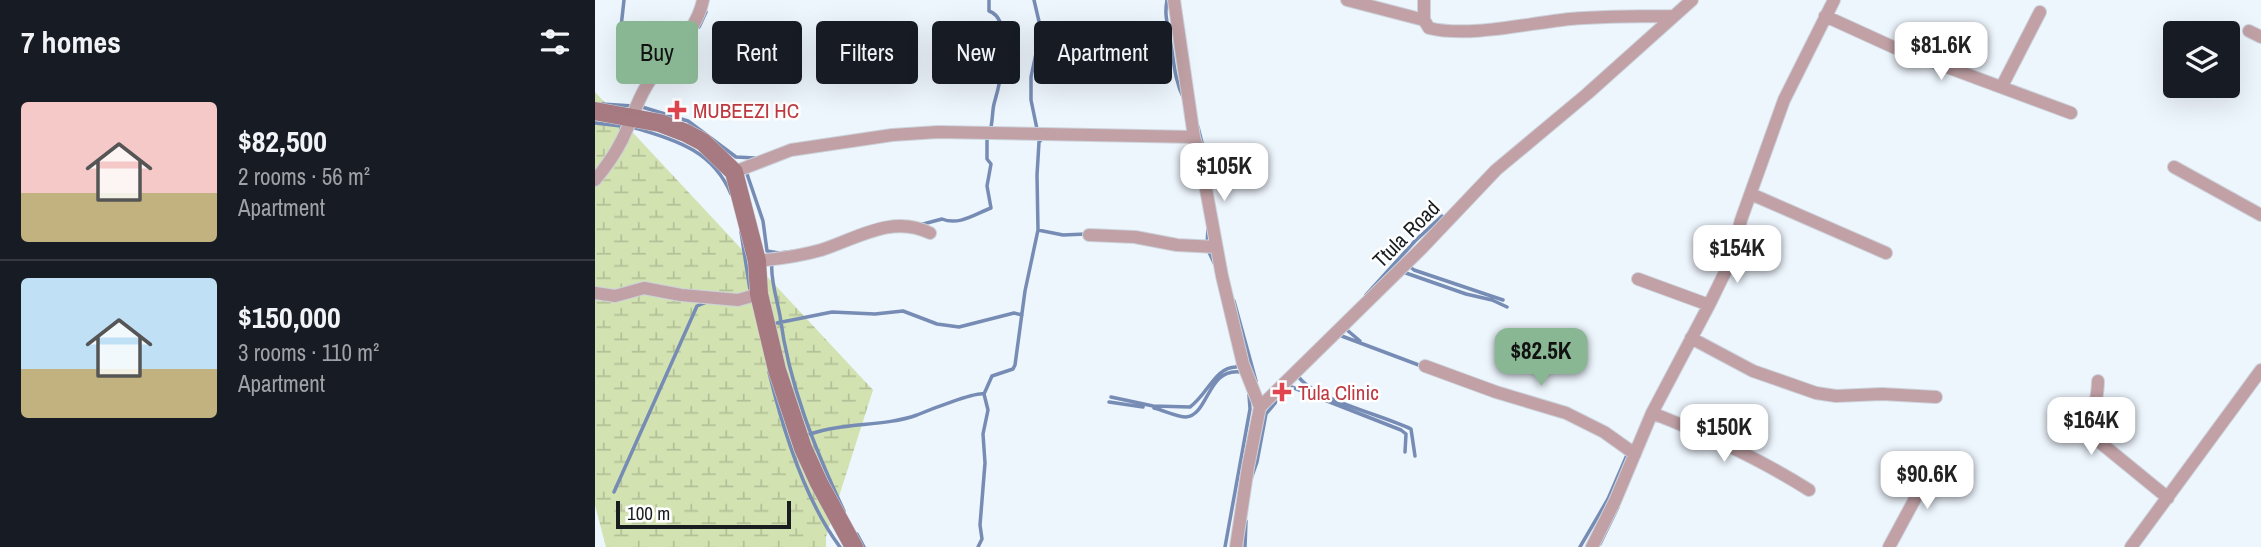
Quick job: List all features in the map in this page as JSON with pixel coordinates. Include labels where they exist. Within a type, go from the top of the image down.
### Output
[{"type":"street","points":[[595,180],[622,139],[647,84],[683,40],[698,17],[703,0]]},
{"type":"street","points":[[1174,0],[1194,137],[1216,247],[1243,364],[1260,407],[1236,547]]},
{"type":"street","points":[[1347,0],[1424,20]]},
{"type":"street","points":[[1424,0],[1424,20],[1429,28],[1460,32],[1571,19],[1673,16]]},
{"type":"street","name":"Ttula Road","points":[[1260,407],[1421,249],[1496,170],[1587,94],[1692,0]]},
{"type":"street","points":[[1592,547],[1615,501],[1652,413],[1731,260],[1784,100],[1834,0]]},
{"type":"street","points":[[2002,86],[2040,12]]},
{"type":"street","points":[[1825,16],[1893,47],[2071,113]]},
{"type":"street","points":[[595,111],[660,123],[686,133],[702,142],[734,172],[757,261],[759,294],[777,370],[803,448],[854,547]]},
{"type":"street","points":[[734,172],[791,150],[904,134],[938,132],[972,135],[1105,134],[1194,137]]},
{"type":"street","points":[[2174,167],[2261,215]]},
{"type":"street","points":[[1751,194],[1886,253]]},
{"type":"street","points":[[757,261],[818,250],[869,230],[892,226],[915,228],[929,233]]},
{"type":"street","points":[[1089,235],[1135,237],[1177,245],[1216,247]]},
{"type":"street","points":[[1638,279],[1709,305]]},
{"type":"street","points":[[595,293],[615,296],[644,288],[681,295],[739,300],[759,294]]},
{"type":"street","points":[[1691,338],[1753,371],[1826,396],[1882,394],[1936,397]]},
{"type":"street","points":[[1425,366],[1496,392],[1566,413],[1594,427],[1635,454]]},
{"type":"street","points":[[2131,547],[2261,370]]},
{"type":"street","points":[[2098,381],[2098,399],[2091,422],[2091,435],[2168,498]]},
{"type":"street","points":[[1652,413],[1689,427],[1782,473],[1809,491]]},
{"type":"street","points":[[1889,547],[1936,460]]},
{"type":"green space","points":[[595,92],[873,390],[826,537],[826,547],[606,547],[595,505]]},
{"type":"waterway","points":[[622,21],[624,0]]},
{"type":"waterway","points":[[989,0],[989,11],[997,17],[1004,39],[1002,68],[990,131]]},
{"type":"waterway","points":[[1034,0],[1041,30],[1031,77],[1031,100],[1037,129]]},
{"type":"waterway","points":[[1167,0],[1166,16],[1175,70],[1184,99]]},
{"type":"waterway","points":[[699,27],[706,12]]},
{"type":"waterway","points":[[602,104],[633,106]]},
{"type":"waterway","points":[[642,107],[688,121],[736,157],[755,158]]},
{"type":"waterway","points":[[595,123],[621,126],[621,131]]},
{"type":"waterway","points":[[632,127],[677,142],[702,156],[723,179],[731,194]]},
{"type":"waterway","points":[[1198,127],[1203,147]]},
{"type":"waterway","points":[[935,135],[987,137],[987,159],[991,164],[987,186],[991,208],[955,221],[942,219],[912,227],[885,224],[813,249],[779,253],[767,251],[763,221],[746,171],[789,154],[813,148],[863,140],[935,135]]},
{"type":"waterway","points":[[978,547],[982,539],[980,525],[985,463],[983,434],[988,410],[984,394],[992,376],[1013,369],[1015,365],[1025,291],[1038,230],[1037,175],[1039,142],[1042,139]]},
{"type":"waterway","points":[[1366,295],[1415,241],[1442,216]]},
{"type":"waterway","points":[[1207,244],[1208,228]]},
{"type":"waterway","points":[[1038,230],[1063,235],[1086,234]]},
{"type":"waterway","points":[[741,232],[750,290]]},
{"type":"waterway","points":[[1208,250],[1215,265]]},
{"type":"waterway","points":[[772,263],[784,342],[797,392],[813,440],[844,511]]},
{"type":"waterway","points":[[1409,266],[1503,300]]},
{"type":"waterway","points":[[1403,272],[1507,307]]},
{"type":"waterway","points":[[1234,301],[1256,381]]},
{"type":"waterway","points":[[614,492],[697,306],[707,302]]},
{"type":"waterway","points":[[777,323],[832,312],[875,314],[903,311],[937,324],[959,327],[1014,313],[1022,315]]},
{"type":"waterway","points":[[1348,327],[1347,330],[1360,341]]},
{"type":"waterway","points":[[1339,335],[1424,367]]},
{"type":"waterway","points":[[1111,397],[1153,406],[1190,407],[1222,371],[1239,364]]},
{"type":"waterway","points":[[769,372],[788,440],[805,486],[840,547]]},
{"type":"waterway","points":[[1154,408],[1182,417],[1194,414],[1221,377],[1230,372],[1241,372]]},
{"type":"waterway","points":[[1298,376],[1318,392],[1411,429],[1415,456]]},
{"type":"waterway","points":[[1289,386],[1401,430],[1406,434],[1405,452]]},
{"type":"waterway","points":[[1251,479],[1266,414],[1285,391]]},
{"type":"waterway","points":[[810,434],[904,419],[962,398],[984,394]]},
{"type":"waterway","points":[[1225,547],[1250,409],[1249,395]]},
{"type":"waterway","points":[[1109,402],[1143,407]]},
{"type":"waterway","points":[[1580,547],[1608,499],[1627,455],[1625,453]]},
{"type":"waterway","points":[[1600,544],[1618,507]]},
{"type":"waterway","points":[[1245,547],[1246,521]]},
{"type":"waterway","points":[[857,534],[864,547]]},
{"type":"place","name":"MUBEEZI HC","points":[[677,110]]},
{"type":"place","name":"Tula Clinic","points":[[1282,392]]}]
